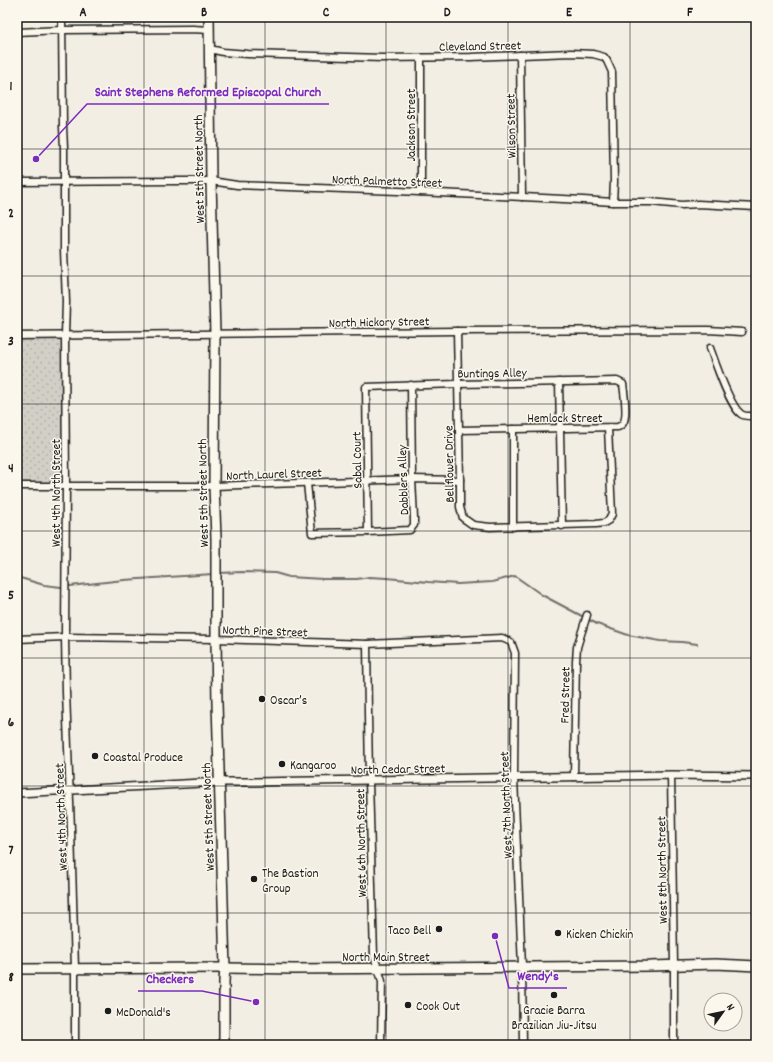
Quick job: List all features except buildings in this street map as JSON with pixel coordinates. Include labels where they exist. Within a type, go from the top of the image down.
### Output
[{"type":"main road","name":"West 5th Street North","points":[[209,17],[215,334],[214,486],[216,538],[216,639],[225,968],[224,1045]]},
{"type":"main road","name":"North Main Street","points":[[17,969],[225,968],[294,970],[722,964],[756,966]]},
{"type":"street","name":"West 4th North Street","points":[[62,17],[64,250],[66,302],[65,638],[75,969],[74,1045]]},
{"type":"street","points":[[17,32],[62,30],[209,30]]},
{"type":"street","name":"Cleveland Street","points":[[210,49],[223,52],[248,54],[369,58],[421,58],[565,53],[593,54],[604,57],[608,61],[612,72],[613,86],[614,182],[612,202]]},
{"type":"street","name":"Wilson Street","points":[[520,55],[522,197]]},
{"type":"street","name":"Jackson Street","points":[[421,58],[421,192]]},
{"type":"street","name":"North Palmetto Street","points":[[17,182],[176,180],[237,185],[756,207]]},
{"type":"street","name":"North Hickory Street","points":[[17,336],[457,331],[708,330],[742,332]]},
{"type":"street","name":"Bellflower Drive","points":[[457,331],[460,507],[463,518],[473,526],[562,526],[596,524],[609,520],[612,514],[608,428]]},
{"type":"street","points":[[710,348],[719,375],[735,407],[740,414],[756,416]]},
{"type":"street","name":"Buntings Alley","points":[[366,387],[617,381]]},
{"type":"street","name":"Hemlock Street","points":[[459,430],[618,428],[624,422],[625,403],[623,384],[617,381]]},
{"type":"street","points":[[560,382],[562,526]]},
{"type":"street","name":"Dabblers Alley","points":[[307,483],[312,533],[410,530],[414,525],[411,385]]},
{"type":"street","name":"Sabal Court","points":[[366,387],[368,532]]},
{"type":"street","points":[[513,429],[513,527]]},
{"type":"street","name":"North Laurel Street","points":[[17,486],[214,486],[412,479],[460,480]]},
{"type":"street","name":"Fred Street","points":[[574,777],[577,647],[587,615]]},
{"type":"street","name":"North Pine Street","points":[[17,639],[216,639],[367,644],[502,638],[511,642]]},
{"type":"street","name":"West 7th North Street","points":[[511,642],[515,653],[514,778],[522,968],[523,1045]]},
{"type":"street","name":"West 6th North Street","points":[[367,644],[374,956],[382,980],[381,1045]]},
{"type":"street","name":"North Cedar Street","points":[[17,793],[220,782],[369,781],[671,775],[756,776]]},
{"type":"street","name":"West 8th North Street","points":[[671,775],[674,1045]]},
{"type":"shaded area","points":[[65,335],[66,486],[17,486],[17,336]]},
{"type":"waterway","points":[[219,573],[275,573],[289,577],[323,579],[357,579],[369,577],[458,584],[492,582],[515,576],[542,595],[597,624],[628,635],[660,641],[697,644]]},
{"type":"waterway","points":[[70,586],[124,580],[213,574]]},
{"type":"waterway","points":[[17,577],[44,585],[61,587]]},
{"type":"place","name":"Saint Stephens Reformed Episcopal Church","points":[[36,159]]},
{"type":"place","name":"Oscar’s","points":[[262,699]]},
{"type":"place","name":"Coastal Produce","points":[[95,756]]},
{"type":"place","name":"Kangaroo","points":[[282,764]]},
{"type":"place","name":"The Bastion Group","points":[[254,879]]},
{"type":"place","name":"Taco Bell","points":[[439,929]]},
{"type":"place","name":"Kicken Chickin","points":[[558,933]]},
{"type":"place","name":"Wendy's","points":[[495,936]]},
{"type":"place","name":"Gracie Barra Brazilian Jiu-Jitsu","points":[[554,995]]},
{"type":"place","name":"Checkers","points":[[256,1002]]},
{"type":"place","name":"Cook Out","points":[[408,1005]]},
{"type":"place","name":"McDonald's","points":[[108,1011]]}]
